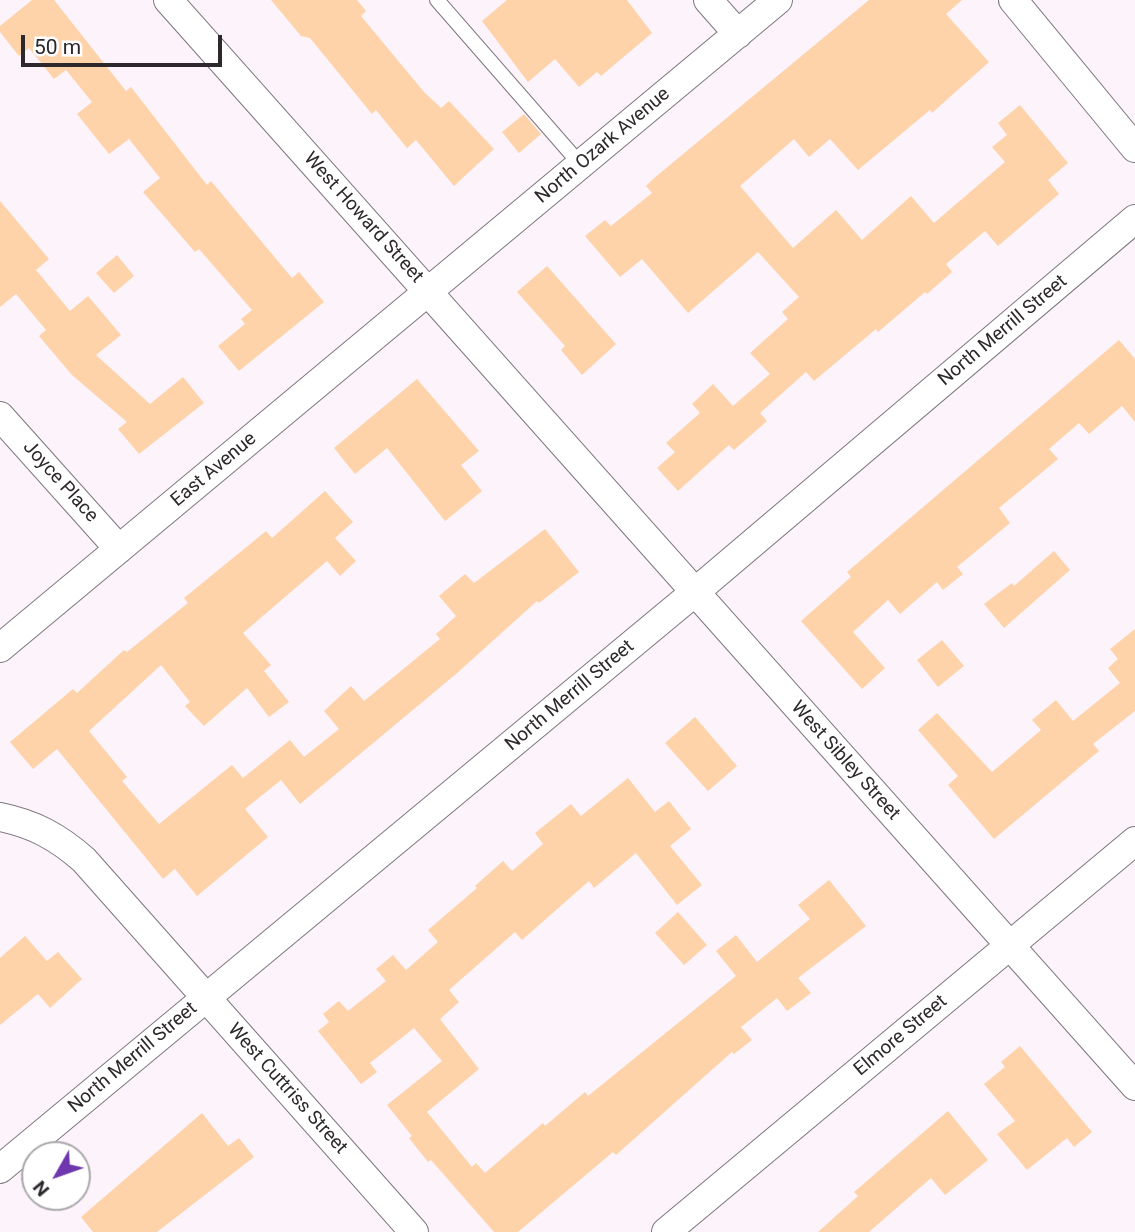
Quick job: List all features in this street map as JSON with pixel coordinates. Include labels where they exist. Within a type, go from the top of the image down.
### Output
[{"type":"street","name":"West Howard Street","points":[[168,0],[556,436]]},
{"type":"street","points":[[708,0],[738,34]]},
{"type":"street","name":"North Ozark Avenue","points":[[429,292],[778,0]]},
{"type":"street","points":[[1013,0],[1135,148]]},
{"type":"street","name":"North Merrill Street","points":[[0,1169],[695,592],[1135,219]]},
{"type":"street","name":"East Avenue","points":[[0,648],[429,292]]},
{"type":"street","name":"Joyce Place","points":[[0,416],[119,549]]},
{"type":"street","name":"West Sibley Street","points":[[556,436],[1135,1086]]},
{"type":"street","name":"West Cuttriss Street","points":[[0,817],[35,825],[62,841],[84,860],[414,1232]]},
{"type":"street","name":"Elmore Street","points":[[666,1232],[1135,841]]},
{"type":"lane","points":[[437,0],[581,165]]},
{"type":"building","points":[[32,0],[54,0],[126,91],[131,87],[207,185],[211,181],[292,278],[299,272],[324,302],[239,371],[218,346],[245,324],[241,319],[252,310],[199,249],[195,252],[143,192],[160,178],[129,139],[109,154],[77,114],[92,102],[66,70],[54,79],[29,48],[19,56],[0,32],[0,26]]},
{"type":"building","points":[[271,0],[357,0],[366,11],[361,16],[424,92],[441,108],[449,101],[494,149],[454,186],[416,140],[407,148],[376,110],[372,114],[310,38],[301,36]]},
{"type":"building","points":[[507,0],[627,0],[652,33],[601,76],[597,72],[579,87],[555,59],[528,82],[482,21]]},
{"type":"building","points":[[869,0],[962,0],[946,14],[989,62],[932,113],[930,110],[858,170],[830,139],[809,157],[794,139],[740,186],[793,248],[836,210],[862,240],[911,196],[934,223],[1005,162],[992,147],[1007,135],[998,123],[1020,105],[1068,163],[1048,180],[1059,194],[998,246],[985,231],[946,264],[952,272],[927,294],[925,292],[878,332],[876,329],[814,381],[806,372],[760,413],[767,421],[734,450],[729,445],[678,491],[657,468],[675,452],[666,443],[700,413],[692,404],[713,384],[733,406],[770,374],[750,353],[788,319],[782,312],[799,297],[758,252],[688,313],[642,259],[620,277],[585,236],[605,220],[611,226],[652,193],[646,186],[653,179]]},
{"type":"building","points":[[524,114],[541,134],[519,153],[502,132]]},
{"type":"building","points":[[0,201],[49,259],[36,270],[70,311],[88,296],[121,335],[96,355],[150,404],[183,377],[204,403],[139,454],[118,429],[127,422],[72,375],[39,336],[46,330],[16,294],[0,307]]},
{"type":"building","points":[[117,255],[134,276],[114,293],[96,273]]},
{"type":"building","points":[[547,266],[616,344],[582,375],[561,350],[565,346],[517,292]]},
{"type":"building","points":[[1119,340],[1135,359],[1135,422],[1122,406],[1089,434],[1079,423],[1049,449],[1058,459],[999,508],[1010,523],[957,567],[963,574],[943,590],[937,582],[900,614],[888,600],[853,632],[885,668],[862,689],[801,621],[851,577],[847,572]]},
{"type":"building","points":[[417,379],[479,451],[461,465],[482,491],[445,521],[387,448],[355,474],[334,448]]},
{"type":"building","points":[[325,491],[353,522],[335,538],[356,561],[340,576],[327,561],[243,633],[271,665],[264,671],[289,702],[269,717],[247,688],[204,726],[185,706],[190,702],[161,665],[89,731],[127,777],[122,781],[159,824],[232,765],[243,778],[290,740],[304,757],[339,729],[324,711],[351,686],[364,701],[440,639],[436,634],[456,616],[439,596],[465,574],[474,583],[545,529],[579,572],[539,603],[537,601],[456,674],[300,804],[281,780],[245,809],[268,837],[197,896],[175,869],[163,879],[57,749],[33,769],[10,742],[73,689],[77,693],[124,650],[127,652],[188,603],[184,598],[266,531],[272,538]]},
{"type":"building","points":[[1054,551],[1070,570],[1004,628],[984,604],[1012,583],[1014,586]]},
{"type":"building","points":[[1135,629],[1135,711],[1093,744],[1099,751],[994,839],[948,785],[958,776],[918,730],[937,713],[992,772],[1041,730],[1032,720],[1056,700],[1073,721],[1120,683],[1108,668],[1118,659],[1110,649]]},
{"type":"building","points":[[942,640],[964,666],[938,687],[917,660]]},
{"type":"building","points":[[695,717],[737,766],[708,791],[665,743]]},
{"type":"building","points":[[628,778],[655,812],[669,801],[691,829],[670,846],[702,885],[677,905],[636,853],[594,888],[589,881],[522,940],[515,932],[449,990],[459,1002],[440,1019],[479,1069],[427,1112],[472,1167],[476,1163],[485,1173],[543,1123],[545,1126],[585,1092],[588,1096],[736,976],[716,951],[736,935],[757,962],[810,919],[798,905],[829,880],[866,926],[798,978],[811,993],[787,1011],[777,998],[741,1027],[752,1040],[734,1054],[732,1052],[616,1155],[613,1152],[518,1232],[494,1232],[431,1160],[428,1162],[409,1138],[412,1136],[387,1105],[442,1061],[414,1028],[370,1063],[377,1072],[361,1084],[318,1031],[329,1022],[323,1014],[339,1001],[348,1011],[386,981],[376,969],[393,955],[406,970],[438,942],[428,930],[477,888],[475,886],[503,861],[512,871],[543,844],[535,833],[571,804],[581,816]]},
{"type":"building","points":[[678,912],[707,945],[684,965],[655,933]]},
{"type":"building","points":[[25,936],[47,961],[58,952],[82,979],[50,1008],[38,994],[0,1025],[0,958]]},
{"type":"building","points":[[1020,1046],[1092,1132],[1074,1147],[1067,1138],[1027,1170],[997,1134],[1015,1121],[984,1084],[1005,1067],[1001,1062]]},
{"type":"building","points":[[948,1111],[988,1160],[945,1195],[931,1178],[869,1232],[818,1232],[858,1196],[854,1192]]},
{"type":"building","points":[[202,1113],[228,1146],[239,1138],[254,1157],[157,1232],[93,1232],[81,1217]]}]
